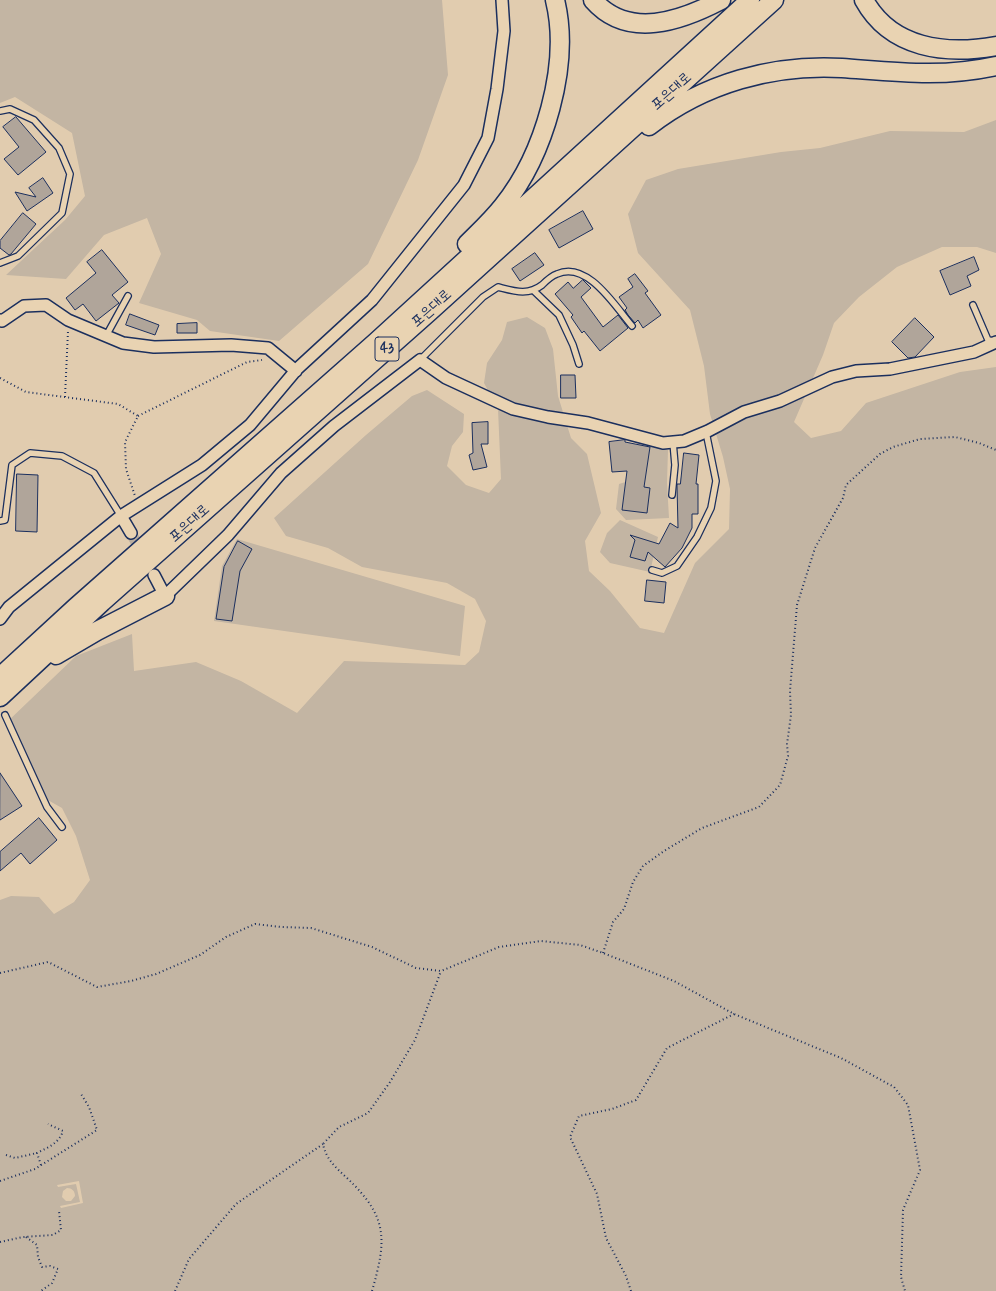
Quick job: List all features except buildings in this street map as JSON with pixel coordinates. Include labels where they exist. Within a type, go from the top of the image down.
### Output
[{"type":"highway","points":[[376,342],[503,206],[525,173],[541,139],[553,98],[559,56],[560,17],[556,0]]},
{"type":"highway","points":[[593,0],[615,17],[636,24],[657,23],[678,19],[721,0]]},
{"type":"highway","name":"포은대로","points":[[4,687],[76,607],[376,342],[750,0]]},
{"type":"highway","name":"포은대로","points":[[4,687],[429,312],[774,0]]},
{"type":"highway","points":[[864,0],[875,17],[891,32],[908,42],[929,48],[953,51],[996,46]]},
{"type":"highway","points":[[519,230],[662,116],[685,102],[716,87],[746,77],[776,70],[841,68],[906,74],[941,74],[967,72],[996,66]]},
{"type":"highway","points":[[4,687],[57,654],[165,596]]},
{"type":"street","points":[[0,619],[9,608],[121,516],[202,465],[250,425],[296,371],[372,300],[464,185],[488,138],[497,89],[504,31],[502,0]]},
{"type":"street","points":[[0,320],[2,321],[24,306],[46,305],[68,320],[123,343],[154,347],[232,345],[268,348],[296,371]]},
{"type":"street","points":[[154,575],[165,596],[228,535],[281,473],[334,426],[420,360],[446,378],[513,409],[548,417],[588,423],[662,443],[684,441],[706,432],[744,412],[780,401],[832,377],[856,371],[890,369],[974,352],[996,342]]},
{"type":"street","points":[[121,516],[131,533]]},
{"type":"lane","points":[[0,111],[10,109],[34,120],[59,148],[70,174],[62,213],[18,256],[0,263]]},
{"type":"lane","points":[[420,360],[483,297],[498,287],[517,292],[534,291],[556,274],[573,270],[588,278],[607,294],[632,326]]},
{"type":"lane","points":[[534,291],[559,315],[574,345],[579,364]]},
{"type":"lane","points":[[106,336],[128,296]]},
{"type":"lane","points":[[973,305],[988,340],[996,342]]},
{"type":"lane","points":[[652,570],[662,573],[677,566],[697,537],[711,508],[716,482],[706,432]]},
{"type":"lane","points":[[672,495],[675,465],[673,442]]},
{"type":"lane","points":[[0,521],[5,520],[12,465],[30,453],[62,456],[94,473],[121,516]]},
{"type":"lane","points":[[5,715],[47,807],[62,827]]},
{"type":"path","points":[[65,397],[68,320]]},
{"type":"path","points":[[138,505],[126,469],[124,442],[138,416],[247,362],[279,357]]},
{"type":"path","points":[[0,378],[26,392],[118,404],[138,416]]},
{"type":"path","points":[[604,954],[613,922],[624,909],[633,882],[643,866],[664,851],[702,828],[759,807],[780,785],[788,756],[791,715],[790,691],[797,605],[815,548],[843,498],[846,485],[880,454],[893,447],[920,439],[955,437],[979,443],[996,450]]},
{"type":"path","points":[[0,973],[48,962],[97,987],[131,981],[156,974],[200,955],[226,937],[255,924],[281,928],[311,928],[372,947],[416,968],[441,971],[499,947],[541,941],[580,946],[604,954],[674,981],[734,1014],[841,1058],[894,1087],[908,1105],[920,1170],[903,1210],[901,1277],[905,1291]]},
{"type":"path","points":[[174,1291],[189,1258],[236,1204],[323,1144],[339,1127],[368,1113],[390,1082],[416,1040],[426,1016],[441,971]]},
{"type":"path","points":[[630,1291],[626,1276],[606,1238],[597,1194],[570,1137],[579,1116],[612,1109],[636,1100],[667,1048],[734,1014]]},
{"type":"path","points":[[0,1181],[41,1165],[97,1130],[89,1107],[81,1094]]},
{"type":"path","points":[[6,1154],[15,1158],[37,1153],[53,1145],[61,1137],[63,1131],[48,1124]]},
{"type":"path","points":[[323,1144],[325,1155],[336,1169],[356,1187],[378,1217],[382,1241],[380,1264],[372,1291]]},
{"type":"path","points":[[37,1153],[41,1165]]},
{"type":"path","points":[[0,1242],[25,1237],[53,1235],[61,1230],[59,1210]]},
{"type":"path","points":[[25,1237],[37,1245],[38,1257],[42,1267],[50,1266],[58,1269],[52,1283],[42,1291]]},
{"type":"shaded area","points":[[0,0],[442,0],[448,75],[418,160],[368,264],[279,341],[210,331],[197,320],[139,303],[161,254],[147,218],[104,235],[66,279],[6,275],[65,220],[85,196],[72,133],[15,97],[0,103]]},
{"type":"shaded area","points":[[996,120],[996,253],[977,247],[942,247],[897,267],[859,297],[834,323],[823,355],[794,422],[811,438],[841,431],[866,403],[960,372],[996,367],[996,1291],[0,1291],[0,900],[11,896],[39,897],[54,914],[74,902],[90,880],[76,836],[62,808],[37,794],[23,756],[6,723],[76,656],[132,634],[134,671],[196,662],[241,681],[297,713],[344,661],[465,665],[479,652],[486,621],[475,599],[447,583],[362,567],[328,548],[286,536],[274,518],[366,435],[412,396],[427,390],[464,414],[463,432],[452,446],[447,466],[466,485],[489,493],[501,479],[498,409],[484,383],[487,363],[502,340],[507,322],[527,317],[545,328],[553,349],[558,396],[571,438],[587,454],[601,513],[585,541],[589,571],[610,591],[640,628],[664,633],[695,563],[729,529],[730,489],[723,457],[710,414],[704,366],[690,310],[638,253],[628,214],[646,180],[678,169],[781,152],[820,148],[890,131],[964,132]],"holes":[[[79,1181],[83,1203],[61,1208],[60,1206],[80,1202],[76,1184],[58,1187],[57,1185]],[[67,1188],[74,1191],[75,1196],[71,1201],[66,1201],[62,1197],[63,1191]]]},
{"type":"shaded area","points":[[640,439],[654,443],[668,450],[667,483],[669,518],[626,520],[616,509],[619,484],[635,479],[631,475],[636,444]]},
{"type":"shaded area","points":[[620,520],[658,537],[650,572],[610,563],[600,552],[607,533]]},
{"type":"shaded area","points":[[237,539],[465,606],[460,656],[214,621],[222,566]]},
{"type":"tunnel","points":[[131,533],[143,555]]}]
